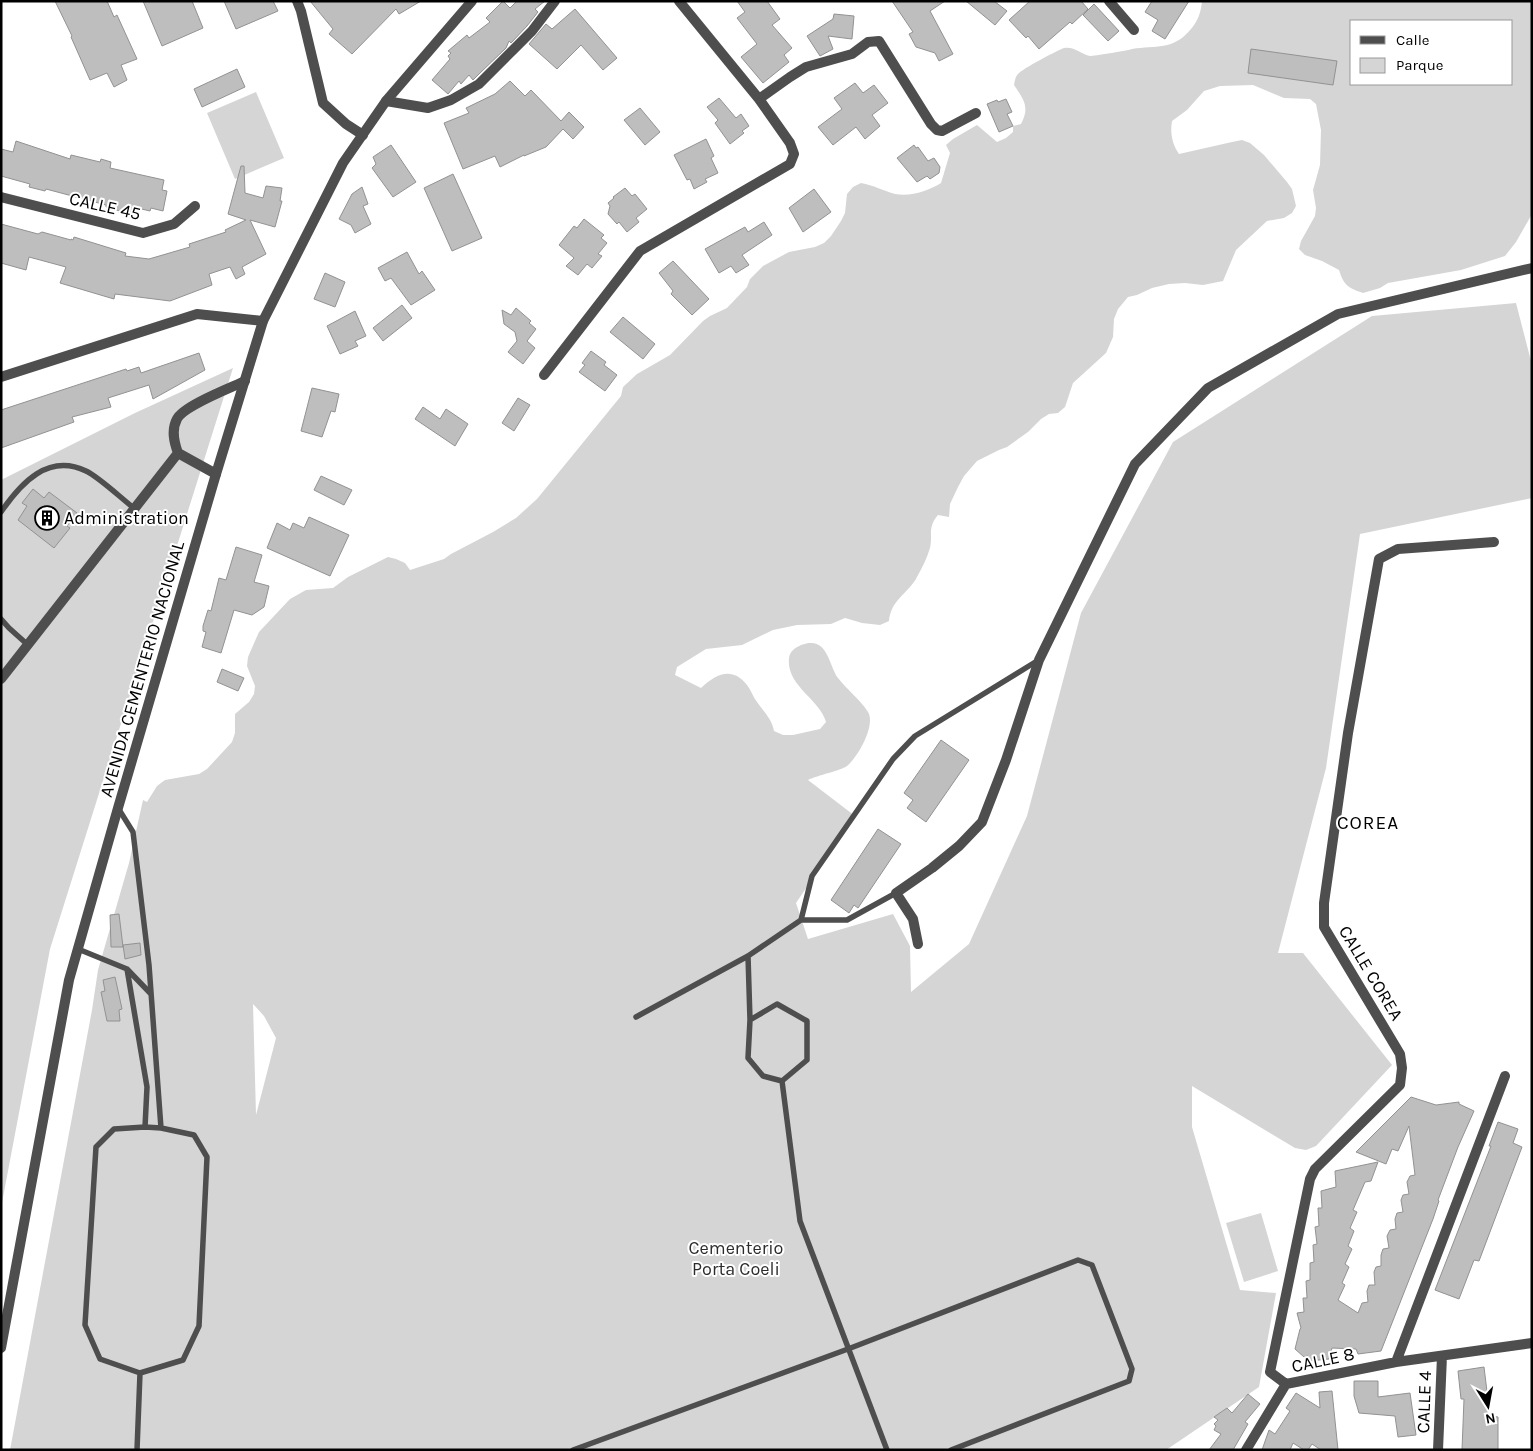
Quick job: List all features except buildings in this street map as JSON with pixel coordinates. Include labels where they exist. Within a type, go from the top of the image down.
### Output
[{"type":"street","points":[[297,1],[323,103],[346,124],[362,135]]},
{"type":"street","name":"AVENIDA CEMENTERIO NACIONAL","points":[[1,1348],[69,980],[216,474],[263,321],[343,163],[386,101],[472,1]]},
{"type":"street","points":[[386,101],[428,108],[451,100],[479,84],[532,30],[555,1]]},
{"type":"street","points":[[544,375],[640,251],[790,164],[794,154],[790,143],[759,99],[679,1]]},
{"type":"street","points":[[1110,1],[1134,30]]},
{"type":"street","points":[[759,99],[790,76],[806,67],[852,54],[868,42],[879,40],[931,124],[937,130],[942,131],[976,113]]},
{"type":"street","name":"CALLE 45","points":[[1,197],[143,233],[174,224],[195,206]]},
{"type":"street","points":[[918,944],[912,919],[896,893],[959,846],[982,822],[1006,760],[1039,660],[1135,464],[1208,388],[1338,314],[1532,268]]},
{"type":"street","points":[[1,377],[197,314],[263,321]]},
{"type":"street","points":[[216,474],[178,453],[174,442],[177,418],[188,408],[245,381]]},
{"type":"street","points":[[1,679],[178,453]]},
{"type":"street","name":"CALLE COREA","points":[[1286,1384],[1270,1372],[1310,1179],[1314,1169],[1400,1085],[1402,1068],[1400,1054],[1324,927],[1324,903],[1348,734],[1380,559],[1398,549],[1494,542]]},
{"type":"street","points":[[1396,1362],[1506,1076]]},
{"type":"street","name":"CALLE 8","points":[[1246,1450],[1286,1384],[1396,1362],[1532,1343]]},
{"type":"street","name":"CALLE 4","points":[[1438,1450],[1442,1356]]},
{"type":"lane","points":[[1,512],[14,494],[31,478],[47,468],[67,465],[87,471],[135,509]]},
{"type":"lane","points":[[1,619],[28,645]]},
{"type":"lane","points":[[801,920],[812,876],[893,758],[915,736],[1039,660]]},
{"type":"lane","points":[[118,808],[133,832],[151,994],[160,1128]]},
{"type":"lane","points":[[636,1017],[748,956],[801,920],[846,920],[896,893]]},
{"type":"lane","points":[[78,949],[127,969],[151,994]]},
{"type":"lane","points":[[748,956],[750,1020],[748,1058],[763,1076],[782,1081]]},
{"type":"lane","points":[[127,969],[147,1087],[146,1127]]},
{"type":"lane","points":[[750,1020],[777,1004],[807,1021],[807,1060],[782,1081]]},
{"type":"lane","points":[[782,1081],[800,1221],[887,1450]]},
{"type":"lane","points":[[160,1128],[194,1135],[207,1157],[199,1326],[183,1360],[140,1373],[100,1359],[85,1325],[96,1147],[114,1129],[160,1128]]},
{"type":"lane","points":[[573,1450],[848,1349],[1078,1260],[1092,1265],[1132,1369],[1128,1381],[951,1450]]},
{"type":"lane","points":[[137,1450],[140,1373]]},
{"type":"green space","name":"Cementerio Porta Coeli","points":[[1202,1],[1532,1],[1532,214],[1516,242],[1505,256],[1461,270],[1388,283],[1380,288],[1363,293],[1354,290],[1345,283],[1339,270],[1305,255],[1299,249],[1301,241],[1315,216],[1316,208],[1313,190],[1320,165],[1321,130],[1316,104],[1310,99],[1284,98],[1253,85],[1220,86],[1204,91],[1187,110],[1172,121],[1172,138],[1179,154],[1242,140],[1250,143],[1264,155],[1292,189],[1296,206],[1292,213],[1284,218],[1267,221],[1236,250],[1223,281],[1203,285],[1169,284],[1128,297],[1118,309],[1114,319],[1113,337],[1106,353],[1073,383],[1065,407],[1058,413],[1049,414],[1041,419],[1028,432],[1007,447],[977,461],[964,476],[950,504],[949,517],[938,515],[935,520],[931,528],[930,548],[924,563],[914,583],[893,607],[889,621],[880,625],[862,623],[845,618],[831,624],[797,625],[773,630],[742,645],[706,649],[677,667],[675,675],[701,688],[718,676],[724,674],[736,675],[748,687],[770,719],[774,731],[783,735],[793,735],[820,729],[826,722],[823,714],[793,677],[789,668],[789,658],[797,647],[810,643],[817,644],[826,652],[838,678],[868,712],[870,725],[861,748],[847,766],[808,780],[855,816],[796,903],[808,939],[893,914],[910,946],[911,992],[969,944],[1027,816],[1081,613],[1173,442],[1372,316],[1516,303],[1532,365],[1532,498],[1360,534],[1326,768],[1278,953],[1303,953],[1392,1065],[1316,1146],[1306,1150],[1295,1148],[1192,1086],[1192,1127],[1240,1290],[1276,1293],[1259,1387],[1166,1450],[10,1450],[98,970],[129,863],[143,800],[147,802],[157,786],[165,780],[199,774],[207,769],[232,742],[235,733],[235,714],[249,702],[254,694],[255,686],[247,666],[248,657],[259,632],[290,599],[306,590],[333,588],[348,577],[388,557],[405,563],[410,570],[444,559],[516,518],[537,499],[621,396],[623,387],[637,374],[670,355],[703,321],[727,308],[747,287],[750,279],[763,266],[789,252],[815,247],[824,243],[841,221],[845,213],[847,194],[853,187],[861,183],[901,195],[925,191],[941,183],[950,153],[946,145],[953,139],[977,125],[997,142],[1013,132],[1013,126],[1021,124],[1025,113],[1025,104],[1014,85],[1016,76],[1021,72],[1064,48],[1071,48],[1090,56],[1171,44],[1184,36],[1199,16]],"holes":[[[253,1004],[264,1016],[276,1038],[256,1115]]]},
{"type":"green space","points":[[256,92],[284,158],[235,179],[207,113]]},
{"type":"green space","points":[[233,368],[50,949],[1,1208],[1,480],[135,413]]},
{"type":"green space","points":[[1261,1213],[1278,1271],[1244,1282],[1226,1223]]},
{"type":"place","name":"Administration","points":[[47,518]]},
{"type":"district","name":"COREA","points":[[1368,823]]}]
